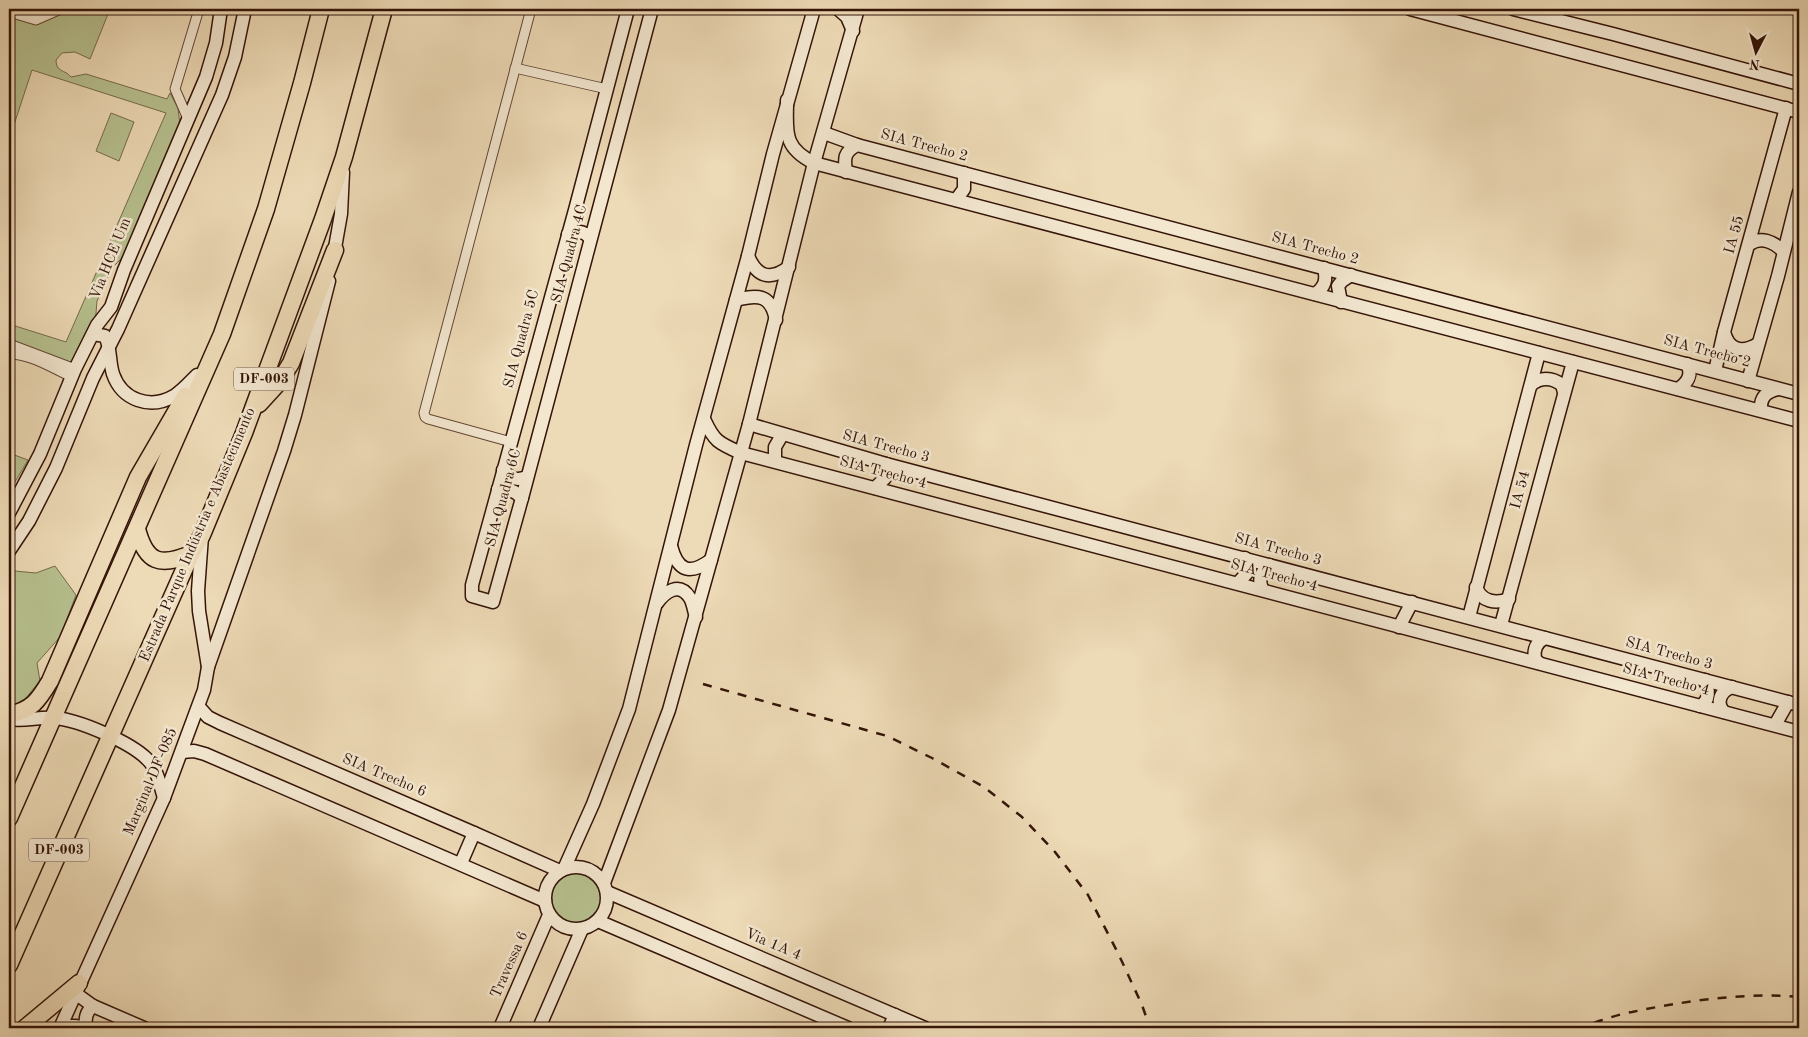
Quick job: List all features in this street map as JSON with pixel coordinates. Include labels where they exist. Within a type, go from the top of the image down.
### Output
[{"type":"highway","points":[[9,818],[222,334],[266,210],[321,9]]},
{"type":"highway","name":"Estrada Parque Indústria e Abastecimento","points":[[9,964],[191,554],[202,535],[252,412],[344,157],[384,9]]},
{"type":"highway","points":[[252,412],[280,381],[291,363],[335,250]]},
{"type":"highway","points":[[9,717],[21,713],[32,706],[40,698],[50,681],[138,477],[222,334]]},
{"type":"highway","points":[[137,529],[145,551],[154,559],[165,562],[191,554]]},
{"type":"highway","points":[[26,1028],[77,988]]},
{"type":"main road","name":"Via HCE Um","points":[[9,513],[40,454],[74,373],[93,334],[110,307],[206,77],[216,42],[221,9]]},
{"type":"main road","points":[[9,551],[29,521],[56,468],[93,378],[138,283],[222,95],[235,57],[245,9]]},
{"type":"main road","points":[[375,40],[393,9]]},
{"type":"main road","name":"SIA Quadra 4C","points":[[547,403],[652,9]]},
{"type":"main road","points":[[838,9],[847,17],[853,31]]},
{"type":"main road","points":[[816,11],[787,100],[629,709],[593,804],[562,871],[548,884],[545,901],[550,915],[563,927],[572,930],[590,926],[598,921],[604,913],[608,902],[606,887],[669,710],[749,424],[814,162],[824,133],[858,9]]},
{"type":"main road","points":[[1414,9],[1446,14],[1799,112]]},
{"type":"main road","points":[[1513,9],[1622,36],[1799,84]]},
{"type":"main road","points":[[628,12],[642,15],[648,23]]},
{"type":"main road","name":"SIA Quadra 5C","points":[[493,602],[472,596],[472,585],[628,12]]},
{"type":"main road","points":[[787,100],[787,132],[790,142],[795,151],[814,162],[846,172],[1799,421]]},
{"type":"main road","name":"IA 55","points":[[1715,371],[1786,108]]},
{"type":"main road","name":"SIA Trecho 2","points":[[824,133],[857,145],[1799,394]]},
{"type":"main road","points":[[846,172],[845,156],[849,149],[857,145]]},
{"type":"main road","points":[[208,667],[295,415],[325,298],[335,250],[341,214],[344,157]]},
{"type":"main road","points":[[956,200],[964,189],[964,173]]},
{"type":"main road","points":[[1748,380],[1799,192]]},
{"type":"main road","points":[[575,210],[579,216],[585,218],[592,219],[597,216]]},
{"type":"main road","points":[[568,234],[580,231],[587,234],[590,238]]},
{"type":"main road","points":[[1750,244],[1755,240],[1766,240],[1783,251]]},
{"type":"main road","points":[[748,256],[752,266],[765,275],[781,273],[789,267]]},
{"type":"main road","points":[[1315,294],[1322,289],[1325,283],[1324,268]]},
{"type":"main road","points":[[124,270],[126,280],[132,284],[138,283]]},
{"type":"main road","points":[[1341,302],[1338,286],[1351,275]]},
{"type":"main road","points":[[736,300],[756,296],[764,298],[770,303],[776,320]]},
{"type":"main road","points":[[1724,332],[1726,341],[1733,347],[1742,350],[1758,344]]},
{"type":"main road","points":[[93,334],[105,336],[113,374],[120,388],[131,397],[140,401],[149,403],[163,401],[175,396],[197,375]]},
{"type":"main road","name":"IA 54","points":[[1469,616],[1539,353]]},
{"type":"main road","name":"IA 54","points":[[1501,625],[1573,362]]},
{"type":"main road","points":[[1678,389],[1689,377],[1690,372],[1687,364]]},
{"type":"main road","points":[[1531,385],[1536,380],[1543,378],[1558,381],[1562,385],[1564,392]]},
{"type":"main road","points":[[1760,410],[1762,398],[1778,388]]},
{"type":"main road","name":"SIA Quadra 6C","points":[[493,602],[547,403]]},
{"type":"main road","name":"SIA Trecho 4","points":[[704,419],[715,439],[741,453],[1799,732]]},
{"type":"main road","name":"SIA Trecho 3","points":[[749,424],[886,464],[1469,616],[1794,704]]},
{"type":"main road","points":[[775,461],[775,447],[782,434]]},
{"type":"main road","points":[[40,454],[40,463],[44,469],[56,468]]},
{"type":"main road","points":[[875,488],[885,478],[886,464]]},
{"type":"main road","points":[[503,470],[514,479],[520,480],[527,477]]},
{"type":"main road","points":[[27,478],[39,481],[41,485],[29,521]]},
{"type":"main road","points":[[498,489],[512,490],[517,492],[522,498]]},
{"type":"main road","name":"Marginal DF-085","points":[[60,1027],[164,798],[204,690],[208,667],[199,611],[198,590],[202,535]]},
{"type":"main road","points":[[671,546],[677,563],[688,569],[696,569],[711,560]]},
{"type":"main road","points":[[1238,583],[1247,573],[1245,558]]},
{"type":"main road","points":[[1262,589],[1260,576],[1269,565]]},
{"type":"main road","points":[[1476,588],[1478,593],[1489,600],[1497,602],[1509,599]]},
{"type":"main road","points":[[655,606],[664,594],[670,590],[677,589],[684,592],[690,598],[696,617]]},
{"type":"main road","points":[[1399,626],[1412,602]]},
{"type":"main road","points":[[1539,663],[1535,659],[1534,650],[1536,644],[1546,638]]},
{"type":"main road","points":[[1700,706],[1707,701],[1708,686],[1706,680]]},
{"type":"main road","points":[[1724,712],[1721,709],[1720,699],[1722,693],[1732,687]]},
{"type":"main road","points":[[1775,725],[1794,704]]},
{"type":"main road","name":"SIA Trecho 6","points":[[199,707],[208,717],[220,723],[562,871]]},
{"type":"main road","points":[[9,717],[29,720],[54,717],[91,727],[110,736],[137,751],[148,760],[155,772],[164,798]]},
{"type":"main road","points":[[182,752],[194,751],[205,754],[461,863],[545,901]]},
{"type":"main road","points":[[461,863],[474,832]]},
{"type":"main road","points":[[562,871],[575,867],[586,868],[596,874],[606,887]]},
{"type":"main road","name":"Via 1A 4","points":[[606,887],[925,1028]]},
{"type":"main road","name":"Travessa 6","points":[[500,1028],[550,915]]},
{"type":"main road","points":[[598,921],[848,1028]]},
{"type":"main road","points":[[539,1028],[582,929]]},
{"type":"main road","points":[[77,988],[93,1006],[144,1028]]},
{"type":"main road","points":[[60,1027],[76,1026],[87,1028],[86,1016],[88,1010],[93,1006]]},
{"type":"main road","points":[[889,1028],[895,1015]]},
{"type":"street","points":[[9,12],[36,20],[59,9]]},
{"type":"street","points":[[188,119],[175,89],[199,9]]},
{"type":"street","points":[[511,442],[425,417],[424,413],[531,9]]},
{"type":"street","points":[[515,68],[607,90]]},
{"type":"street","points":[[9,344],[74,373]]},
{"type":"street","points":[[9,354],[19,354],[74,373]]},
{"type":"green space","points":[[72,9],[110,9],[90,59],[75,52],[62,53],[56,60],[59,69],[71,77],[86,74],[167,99],[170,93],[178,108],[180,125],[124,256],[112,268],[97,301],[95,325],[71,367],[9,341],[9,324],[66,342],[166,113],[32,70],[9,140],[9,12],[39,23]]},
{"type":"green space","points":[[111,113],[134,122],[119,161],[96,151]]},
{"type":"green space","points":[[9,453],[28,460],[9,492]]},
{"type":"green space","points":[[55,566],[76,595],[60,637],[37,663],[40,681],[25,699],[12,707],[9,706],[9,577],[15,571],[36,573]]},
{"type":"green space","points":[[577,872],[587,874],[595,880],[601,888],[603,898],[601,908],[595,916],[587,922],[577,924],[567,922],[559,916],[553,908],[551,898],[553,888],[559,880],[567,874]]},
{"type":"railway","points":[[703,684],[887,736],[984,787],[1022,817],[1055,852],[1088,895],[1118,953],[1142,1005],[1150,1028]]},
{"type":"railway","points":[[1577,1028],[1625,1013],[1694,1001],[1758,996],[1799,997]]}]
